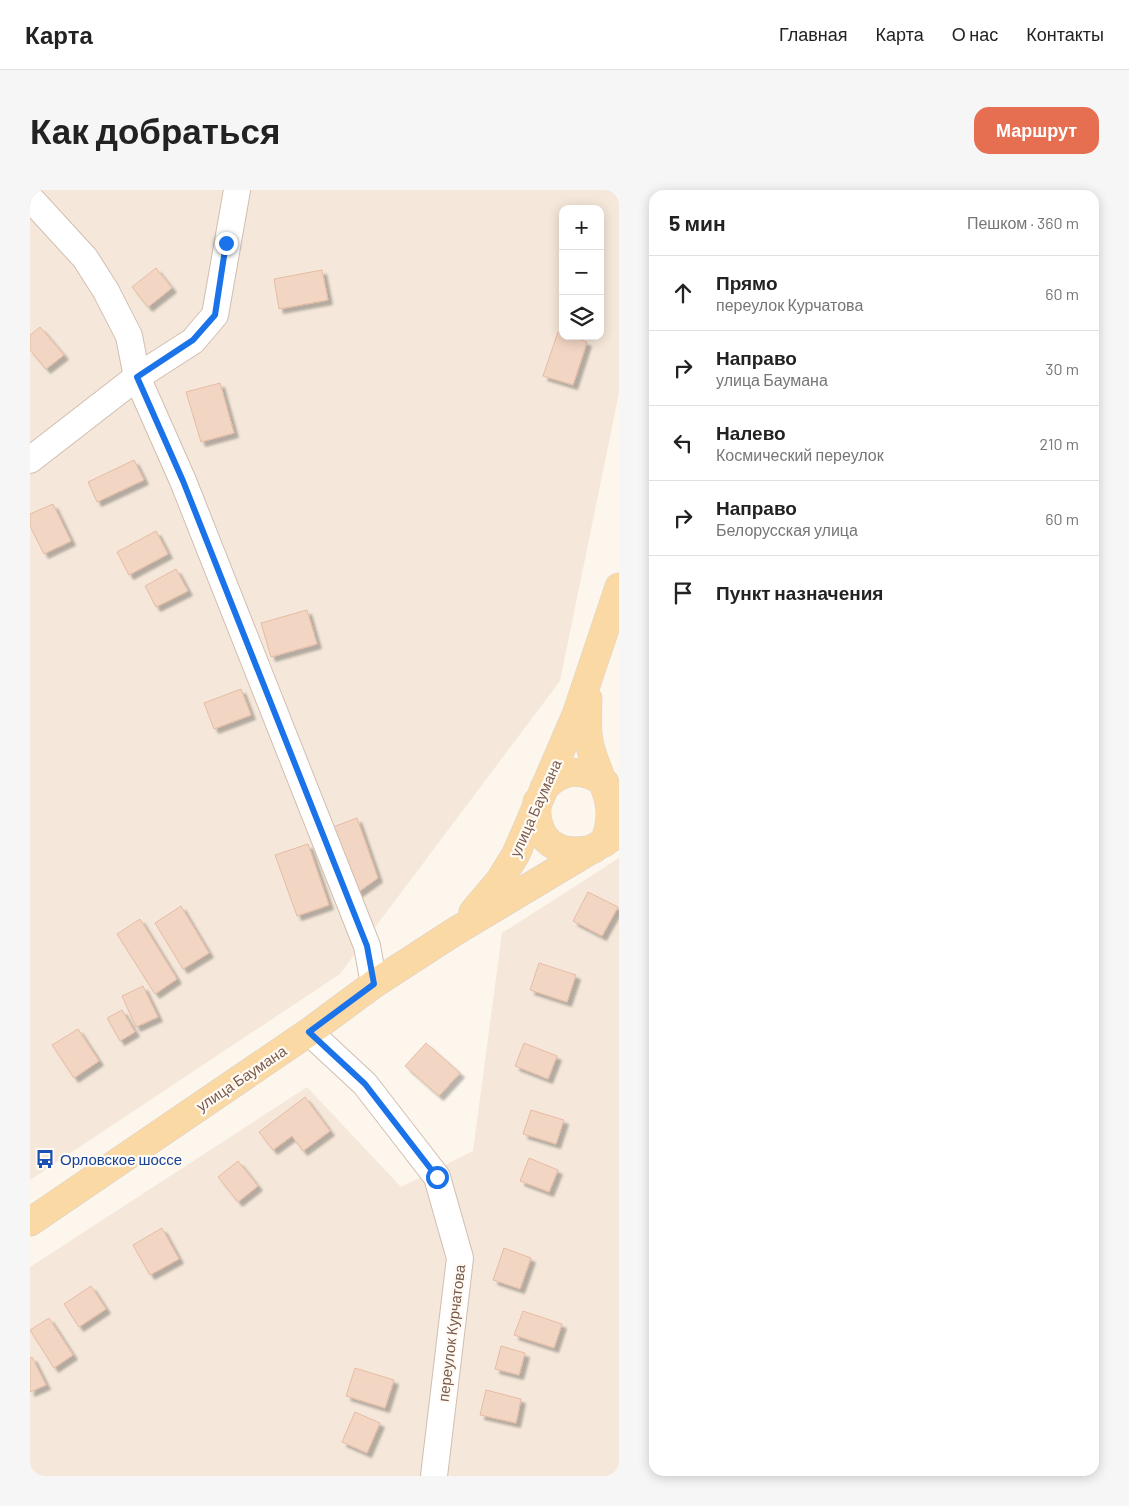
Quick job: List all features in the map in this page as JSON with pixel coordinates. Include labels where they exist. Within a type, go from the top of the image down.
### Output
[{"type":"main road","name":"улица Баумана","points":[[451,934],[483,902],[500,880],[516,854],[576,715],[617,598]]},
{"type":"main road","name":"улица Баумана","points":[[30,1222],[309,1032],[374,984],[451,934],[606,842],[614,820],[612,786],[592,752],[588,738],[589,692],[593,665]]},
{"type":"main road","points":[[606,842],[580,852],[566,851],[554,846],[544,838],[538,827],[541,795],[554,778],[578,771],[593,775],[612,786]]},
{"type":"street","points":[[30,460],[137,377],[193,340],[215,315],[237,190]]},
{"type":"street","points":[[30,198],[85,258],[106,290],[128,336],[137,377],[183,481],[367,946],[374,984]]},
{"type":"street","name":"переулок Курчатова","points":[[309,1032],[365,1084],[437,1177],[460,1258],[434,1476]]},
{"type":"shaded area","points":[[30,190],[619,190],[619,393],[560,681],[340,974],[30,1180]]},
{"type":"shaded area","points":[[619,858],[619,1476],[30,1476],[30,1267],[307,1087],[401,1187],[473,1151],[502,933]]},
{"type":"building","points":[[156,268],[172,288],[148,307],[132,287]]},
{"type":"building","points":[[322,270],[328,300],[279,309],[274,279]]},
{"type":"building","points":[[40,327],[64,355],[46,369],[30,350],[30,335]]},
{"type":"building","points":[[558,332],[559,340],[582,340],[587,342],[573,385],[543,376]]},
{"type":"building","points":[[220,383],[234,433],[201,442],[186,392]]},
{"type":"building","points":[[134,460],[144,480],[97,502],[88,482]]},
{"type":"building","points":[[53,504],[71,541],[44,554],[30,526],[30,514]]},
{"type":"building","points":[[156,531],[168,554],[129,575],[117,552]]},
{"type":"building","points":[[176,569],[188,591],[156,607],[145,586]]},
{"type":"building","points":[[307,610],[317,644],[271,657],[261,623]]},
{"type":"building","points":[[241,689],[251,715],[214,729],[204,703]]},
{"type":"building","points":[[357,818],[378,878],[357,893],[333,827]]},
{"type":"building","points":[[308,844],[329,905],[297,916],[275,855]]},
{"type":"building","points":[[588,892],[618,907],[602,936],[573,921]]},
{"type":"building","points":[[181,906],[209,953],[183,969],[155,923]]},
{"type":"building","points":[[140,919],[177,979],[155,994],[117,934]]},
{"type":"building","points":[[539,963],[576,975],[567,1002],[530,990]]},
{"type":"building","points":[[143,986],[158,1017],[136,1027],[122,996]]},
{"type":"building","points":[[122,1010],[135,1032],[120,1041],[107,1018]]},
{"type":"building","points":[[78,1029],[99,1061],[74,1078],[52,1045]]},
{"type":"building","points":[[426,1043],[460,1073],[439,1096],[405,1066]]},
{"type":"building","points":[[524,1043],[557,1056],[548,1079],[515,1066]]},
{"type":"building","points":[[305,1097],[330,1131],[303,1151],[292,1136],[273,1150],[259,1132]]},
{"type":"building","points":[[531,1110],[564,1120],[556,1144],[523,1134]]},
{"type":"building","points":[[529,1158],[558,1170],[549,1192],[520,1181]]},
{"type":"building","points":[[238,1161],[258,1186],[238,1202],[218,1177]]},
{"type":"building","points":[[162,1228],[179,1259],[150,1275],[133,1245]]},
{"type":"building","points":[[504,1248],[531,1258],[520,1289],[493,1280]]},
{"type":"building","points":[[91,1286],[106,1309],[79,1327],[64,1304]]},
{"type":"building","points":[[523,1311],[562,1324],[554,1348],[514,1335]]},
{"type":"building","points":[[49,1318],[73,1355],[54,1368],[30,1330]]},
{"type":"building","points":[[501,1346],[525,1353],[519,1375],[495,1369]]},
{"type":"building","points":[[32,1357],[46,1385],[30,1392],[30,1358]]},
{"type":"building","points":[[355,1368],[394,1380],[385,1408],[346,1396]]},
{"type":"building","points":[[486,1390],[521,1399],[516,1423],[480,1415]]},
{"type":"building","points":[[355,1412],[380,1423],[367,1453],[342,1442]]},
{"type":"place","name":"Орловское шоссе","points":[[45,1159]]},
{"type":"route","points":[[226,243],[215,315],[193,340],[137,377],[183,481],[339,880],[367,946],[374,984],[309,1032],[365,1084],[437,1177]]}]
